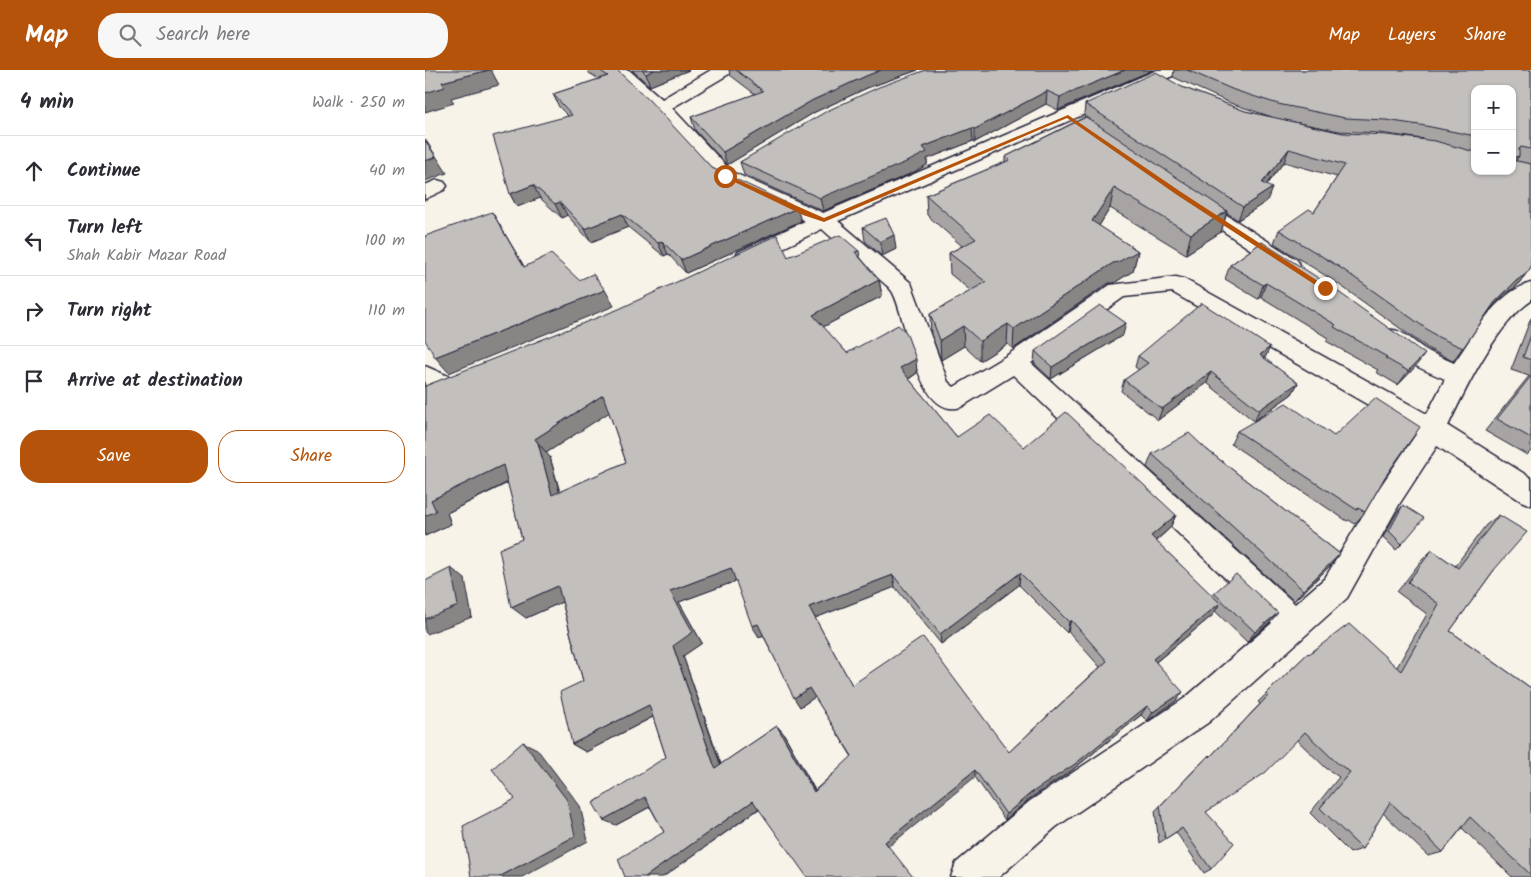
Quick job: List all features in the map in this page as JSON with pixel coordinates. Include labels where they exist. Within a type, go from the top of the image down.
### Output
[{"type":"street","points":[[619,70],[733,171],[805,214],[824,220],[903,288],[923,350],[938,387],[952,400],[1015,362],[1118,290],[1176,284],[1433,430],[1531,493]]},
{"type":"street","points":[[661,107],[723,70]]},
{"type":"street","points":[[726,266],[824,220],[1075,121],[1167,78]]},
{"type":"street","points":[[1179,193],[1308,278]]},
{"type":"street","points":[[970,877],[1043,814],[1197,710],[1336,588],[1391,495],[1433,430],[1459,375],[1494,324],[1513,302],[1531,290]]},
{"type":"street","points":[[1378,327],[1419,357],[1459,375]]},
{"type":"street","points":[[1015,362],[1296,625]]},
{"type":"building","points":[[425,70],[489,70],[442,82],[445,87],[425,93]]},
{"type":"building","points":[[599,70],[617,70],[649,100],[712,168],[797,208],[681,260],[662,241],[658,243],[622,214],[585,229],[560,202],[555,204],[533,185],[510,194],[493,136],[572,115],[553,94],[608,76]]},
{"type":"building","points":[[642,70],[654,70],[646,74]]},
{"type":"building","points":[[736,70],[881,70],[813,100],[723,152],[691,117],[763,91]]},
{"type":"building","points":[[926,70],[1125,70],[1060,97],[1047,91],[975,129],[972,128],[923,147],[927,152],[911,160],[820,198],[740,162],[827,111],[879,87]]},
{"type":"building","points":[[1187,70],[1531,70],[1531,149],[1521,147],[1519,149],[1519,156],[1516,157],[1516,85],[1471,85],[1471,135],[1386,120],[1345,118],[1278,104],[1234,90]]},
{"type":"building","points":[[1156,72],[1182,87],[1245,111],[1343,133],[1388,135],[1435,141],[1471,151],[1471,175],[1516,175],[1516,161],[1531,164],[1531,267],[1526,274],[1516,281],[1495,302],[1463,348],[1438,337],[1341,268],[1279,230],[1309,209],[1314,212],[1345,165],[1289,149],[1262,183],[1272,188],[1243,207],[1085,104]]},
{"type":"building","points":[[1086,117],[1227,211],[1191,234],[1114,188],[1092,221],[1138,251],[1113,263],[1014,329],[1008,324],[980,341],[963,326],[940,340],[930,314],[986,282],[949,253],[976,239],[926,195],[1010,160],[1005,157]]},
{"type":"building","points":[[425,140],[436,157],[425,161]]},
{"type":"building","points":[[492,212],[524,267],[551,254],[579,280],[593,274],[605,290],[435,357],[425,340],[425,236]]},
{"type":"building","points":[[886,218],[894,235],[880,242],[863,227]]},
{"type":"building","points":[[777,235],[788,257],[840,235],[859,251],[855,252],[879,280],[813,315],[847,353],[898,325],[906,332],[916,359],[900,368],[957,437],[990,415],[1024,447],[1066,412],[1176,515],[1151,536],[1220,603],[1153,659],[1183,692],[1153,712],[1147,706],[1075,764],[1031,793],[1006,814],[975,770],[885,842],[913,877],[807,877],[753,801],[645,877],[625,877],[618,859],[664,832],[645,797],[603,820],[593,803],[666,757],[649,705],[572,744],[560,692],[583,681],[558,586],[511,607],[499,549],[522,539],[503,465],[431,500],[436,511],[425,516],[425,386],[619,309]],"holes":[[[603,395],[626,462],[552,495],[538,443],[535,439]],[[731,568],[752,626],[758,624],[794,698],[809,688],[852,756],[814,792],[777,726],[715,768],[673,646],[693,632],[670,591]],[[1020,573],[1069,622],[1071,620],[1107,661],[1009,752],[923,637],[852,685],[809,607],[893,575],[940,634]]]},
{"type":"building","points":[[1262,242],[1323,281],[1425,354],[1408,371],[1334,327],[1336,325],[1266,283],[1263,285],[1230,265]]},
{"type":"building","points":[[1202,303],[1270,347],[1260,355],[1298,383],[1259,410],[1211,372],[1162,409],[1124,380],[1148,363],[1138,356]]},
{"type":"building","points":[[1100,305],[1126,323],[1052,367],[1035,351]]},
{"type":"building","points":[[1531,335],[1531,360],[1523,357]]},
{"type":"building","points":[[1531,376],[1531,438],[1497,419]]},
{"type":"building","points":[[1375,398],[1420,427],[1385,477],[1365,512],[1358,508],[1357,510],[1237,431],[1286,403],[1334,436]]},
{"type":"building","points":[[1189,433],[1206,449],[1340,554],[1303,590],[1152,454]]},
{"type":"building","points":[[1403,505],[1424,518],[1402,544],[1389,531]]},
{"type":"building","points":[[1499,515],[1527,532],[1494,570],[1450,631],[1531,688],[1531,875],[1470,817],[1443,852],[1390,802],[1362,849],[1320,808],[1350,772],[1336,762],[1305,732],[1265,773],[1206,812],[1234,843],[1211,869],[1182,828],[1165,839],[1160,806],[1209,755],[1210,757],[1268,696],[1266,694],[1308,653],[1349,624],[1401,671],[1439,604],[1408,582],[1432,550],[1458,568]]},
{"type":"building","points":[[451,568],[458,606],[425,619],[425,581]]},
{"type":"building","points":[[1236,574],[1278,613],[1255,632],[1214,593]]},
{"type":"building","points":[[523,742],[567,800],[575,836],[499,877],[471,877],[463,826],[515,799],[492,769]]},
{"type":"route","points":[[725,176],[805,214],[824,220],[1068,116],[1179,193],[1325,288]]}]
